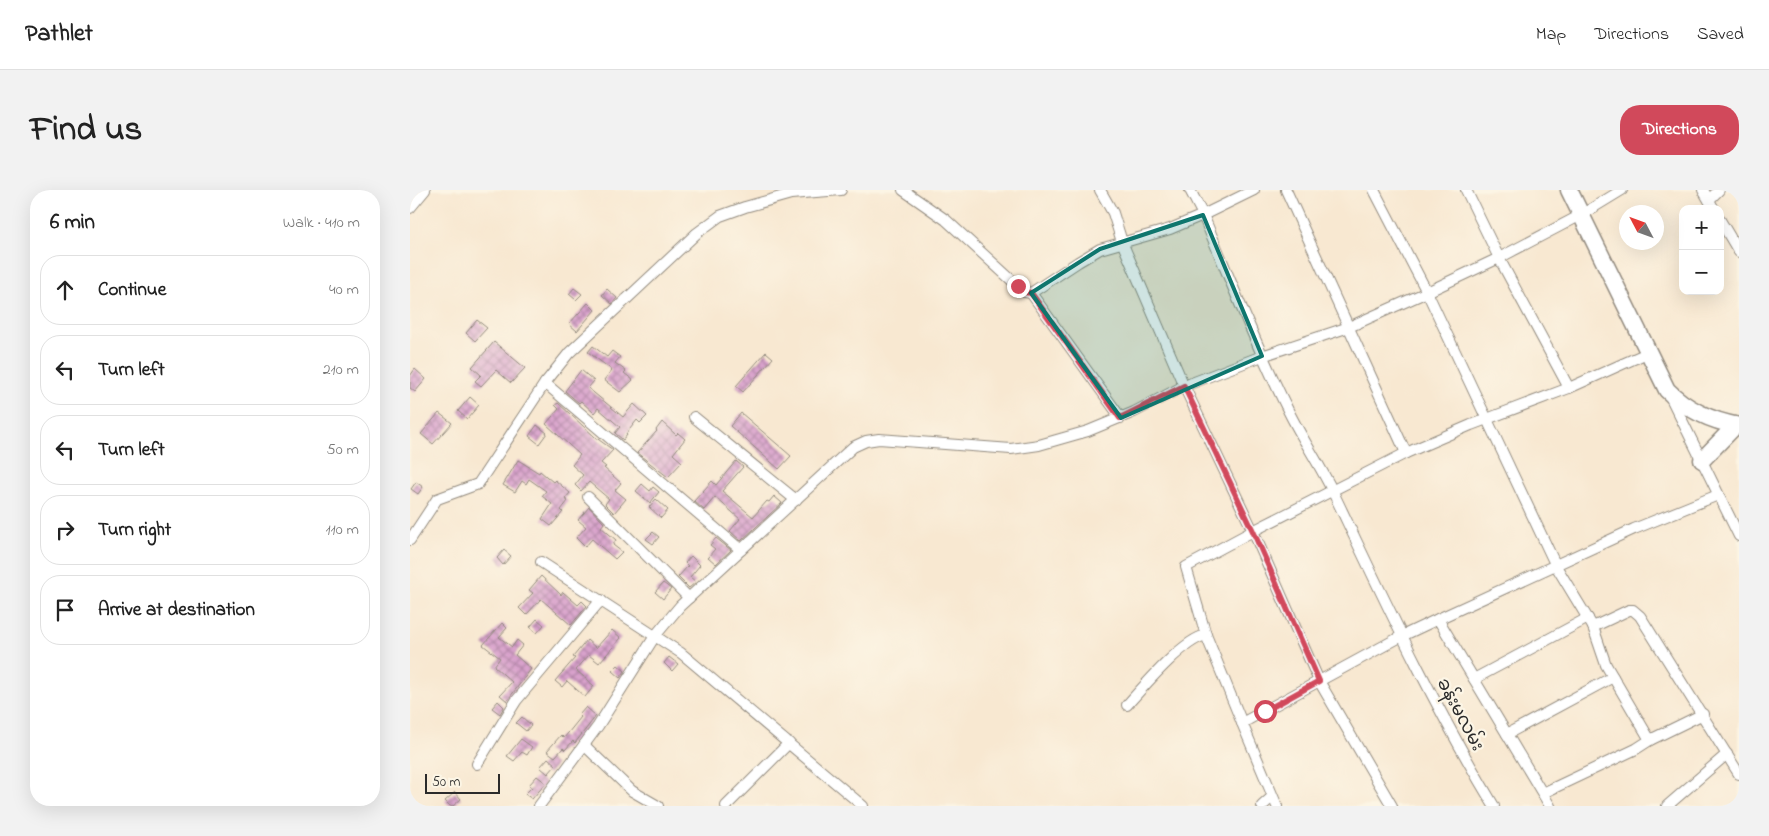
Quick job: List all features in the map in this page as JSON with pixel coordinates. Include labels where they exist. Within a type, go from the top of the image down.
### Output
[{"type":"main road","points":[[1568,190],[1647,353],[1667,390],[1679,402],[1690,409],[1737,426],[1702,460]]},
{"type":"street","points":[[410,208],[425,190]]},
{"type":"street","points":[[410,540],[437,499],[478,484],[545,383],[569,353],[697,233],[720,216],[745,207],[791,194],[841,190]]},
{"type":"street","points":[[903,190],[946,220],[1018,286],[1025,292],[1031,293],[1100,250],[1170,229],[1254,190]]},
{"type":"street","points":[[1100,190],[1113,214],[1122,242],[1184,386],[1253,531],[1319,681],[1392,806]]},
{"type":"street","name":"ခန်းမလမ်း","points":[[1190,190],[1203,215],[1262,356],[1287,409],[1332,490],[1402,636],[1472,770],[1494,806]]},
{"type":"street","points":[[1286,190],[1406,453]]},
{"type":"street","points":[[1374,190],[1427,292],[1556,566],[1591,622],[1606,665],[1650,740]]},
{"type":"street","points":[[1466,190],[1569,388]]},
{"type":"street","points":[[539,806],[598,726],[655,636],[689,598],[853,447],[866,441],[879,439],[1011,449],[1039,445],[1088,432],[1184,386],[1262,356],[1349,327],[1427,292],[1500,258],[1622,190]]},
{"type":"street","points":[[1703,190],[1712,204]]},
{"type":"street","points":[[1712,204],[1719,190]]},
{"type":"street","points":[[1724,227],[1739,252]]},
{"type":"street","points":[[1031,293],[1120,418]]},
{"type":"street","points":[[1262,806],[1274,802],[1206,635],[1185,571],[1186,567],[1406,453],[1569,388],[1647,353]]},
{"type":"street","points":[[545,383],[741,550]]},
{"type":"street","points":[[1667,390],[1739,536]]},
{"type":"street","points":[[694,417],[796,500]]},
{"type":"street","points":[[1242,723],[1402,636],[1634,529],[1718,495]]},
{"type":"street","points":[[588,497],[689,598]]},
{"type":"street","points":[[541,562],[681,653],[863,806]]},
{"type":"street","points":[[477,764],[516,700],[601,600]]},
{"type":"street","points":[[1474,679],[1591,622],[1633,610],[1640,616],[1739,774]]},
{"type":"street","points":[[1438,619],[1550,806]]},
{"type":"street","points":[[1126,705],[1183,647],[1198,636],[1206,635]]},
{"type":"street","points":[[1507,734],[1613,677]]},
{"type":"street","points":[[1542,793],[1636,749],[1703,714]]},
{"type":"street","points":[[726,806],[789,743]]},
{"type":"street","points":[[584,745],[632,791],[658,806]]},
{"type":"street","points":[[1667,806],[1727,754]]},
{"type":"highlighted area","points":[[1203,215],[1262,356],[1121,418],[1031,293],[1100,249]]},
{"type":"building","points":[[574,288],[582,294],[576,300],[569,294]]},
{"type":"building","points":[[607,289],[617,298],[612,304],[602,295]]},
{"type":"building","points":[[588,303],[595,310],[577,331],[569,324]]},
{"type":"building","points":[[477,320],[487,328],[475,341],[466,333]]},
{"type":"building","points":[[494,342],[525,368],[511,383],[496,370],[481,386],[475,381],[481,375],[472,367]]},
{"type":"building","points":[[593,346],[607,357],[612,351],[620,357],[615,363],[626,371],[624,373],[633,380],[620,392],[604,380],[612,370],[588,352]]},
{"type":"building","points":[[766,352],[773,358],[743,392],[736,386]]},
{"type":"building","points":[[415,369],[426,379],[415,392],[410,388],[410,376]]},
{"type":"building","points":[[581,370],[594,381],[588,388],[623,417],[634,404],[647,416],[640,423],[637,420],[623,440],[615,433],[620,427],[598,408],[594,413],[581,401],[579,403],[565,391]]},
{"type":"building","points":[[470,397],[479,405],[467,419],[458,411]]},
{"type":"building","points":[[558,403],[595,437],[613,450],[601,463],[621,483],[615,490],[626,499],[614,513],[605,504],[609,499],[589,482],[581,491],[575,485],[583,475],[572,465],[580,455],[546,424],[559,409],[555,405]]},
{"type":"building","points":[[439,413],[452,423],[433,444],[421,434]]},
{"type":"building","points":[[741,413],[791,456],[779,469],[730,426]]},
{"type":"building","points":[[662,422],[676,435],[678,433],[685,439],[673,454],[682,462],[668,477],[637,453],[657,431]]},
{"type":"building","points":[[537,425],[547,433],[539,444],[529,436]]},
{"type":"building","points":[[518,460],[539,473],[540,471],[553,482],[555,480],[570,493],[565,499],[568,501],[561,510],[563,512],[551,526],[542,519],[552,504],[542,496],[546,491],[529,479],[526,484],[522,481],[515,492],[503,485]]},
{"type":"building","points":[[736,461],[743,467],[722,491],[753,517],[774,496],[782,503],[741,541],[730,531],[740,519],[715,497],[704,510],[694,501],[712,481],[716,485]]},
{"type":"building","points":[[416,482],[423,487],[418,494],[411,489]]},
{"type":"building","points":[[642,484],[650,491],[653,487],[659,492],[650,503],[636,491]]},
{"type":"building","points":[[656,499],[668,510],[661,518],[649,507]]},
{"type":"building","points":[[589,507],[604,523],[601,527],[616,540],[613,545],[622,552],[615,559],[592,539],[585,547],[576,538],[586,527],[578,520]]},
{"type":"building","points":[[653,532],[659,537],[653,544],[646,539]]},
{"type":"building","points":[[716,538],[731,550],[716,564],[708,557],[715,549],[710,545]]},
{"type":"building","points":[[504,550],[511,556],[503,565],[497,558]]},
{"type":"building","points":[[691,556],[700,565],[690,577],[696,582],[689,588],[678,577],[688,566],[685,563]]},
{"type":"building","points":[[541,576],[561,595],[563,592],[578,605],[582,601],[587,606],[571,625],[541,599],[526,615],[519,608],[533,593],[529,590]]},
{"type":"building","points":[[663,583],[671,589],[663,599],[655,592]]},
{"type":"building","points":[[537,619],[544,625],[537,633],[530,627]]},
{"type":"building","points":[[502,623],[507,628],[499,637],[512,647],[517,640],[523,645],[515,655],[531,669],[507,701],[500,695],[512,682],[494,666],[500,658],[483,645]]},
{"type":"building","points":[[612,630],[621,638],[599,663],[589,655],[576,670],[594,686],[585,697],[567,681],[562,687],[555,681],[575,658],[573,657],[587,640],[596,648]]},
{"type":"building","points":[[669,657],[678,664],[672,671],[664,663]]},
{"type":"building","points":[[618,665],[625,671],[620,678],[612,671]]},
{"type":"building","points":[[498,701],[504,707],[500,714],[492,708]]},
{"type":"building","points":[[586,707],[596,716],[575,743],[573,741],[565,750],[563,748],[555,757],[547,751],[561,735],[564,738],[581,717],[579,715]]},
{"type":"building","points":[[522,717],[531,725],[526,731],[516,723]]},
{"type":"building","points":[[521,739],[532,747],[527,755],[522,752],[514,761],[507,756]]},
{"type":"building","points":[[548,758],[556,765],[548,774],[540,767]]},
{"type":"building","points":[[537,776],[546,783],[532,799],[525,794],[532,787],[529,785]]},
{"type":"building","points":[[455,792],[461,799],[453,806],[450,806],[445,801]]},
{"type":"route","points":[[1018,286],[1025,292],[1031,293],[1120,418],[1184,386],[1253,531],[1319,681],[1265,711]]}]
